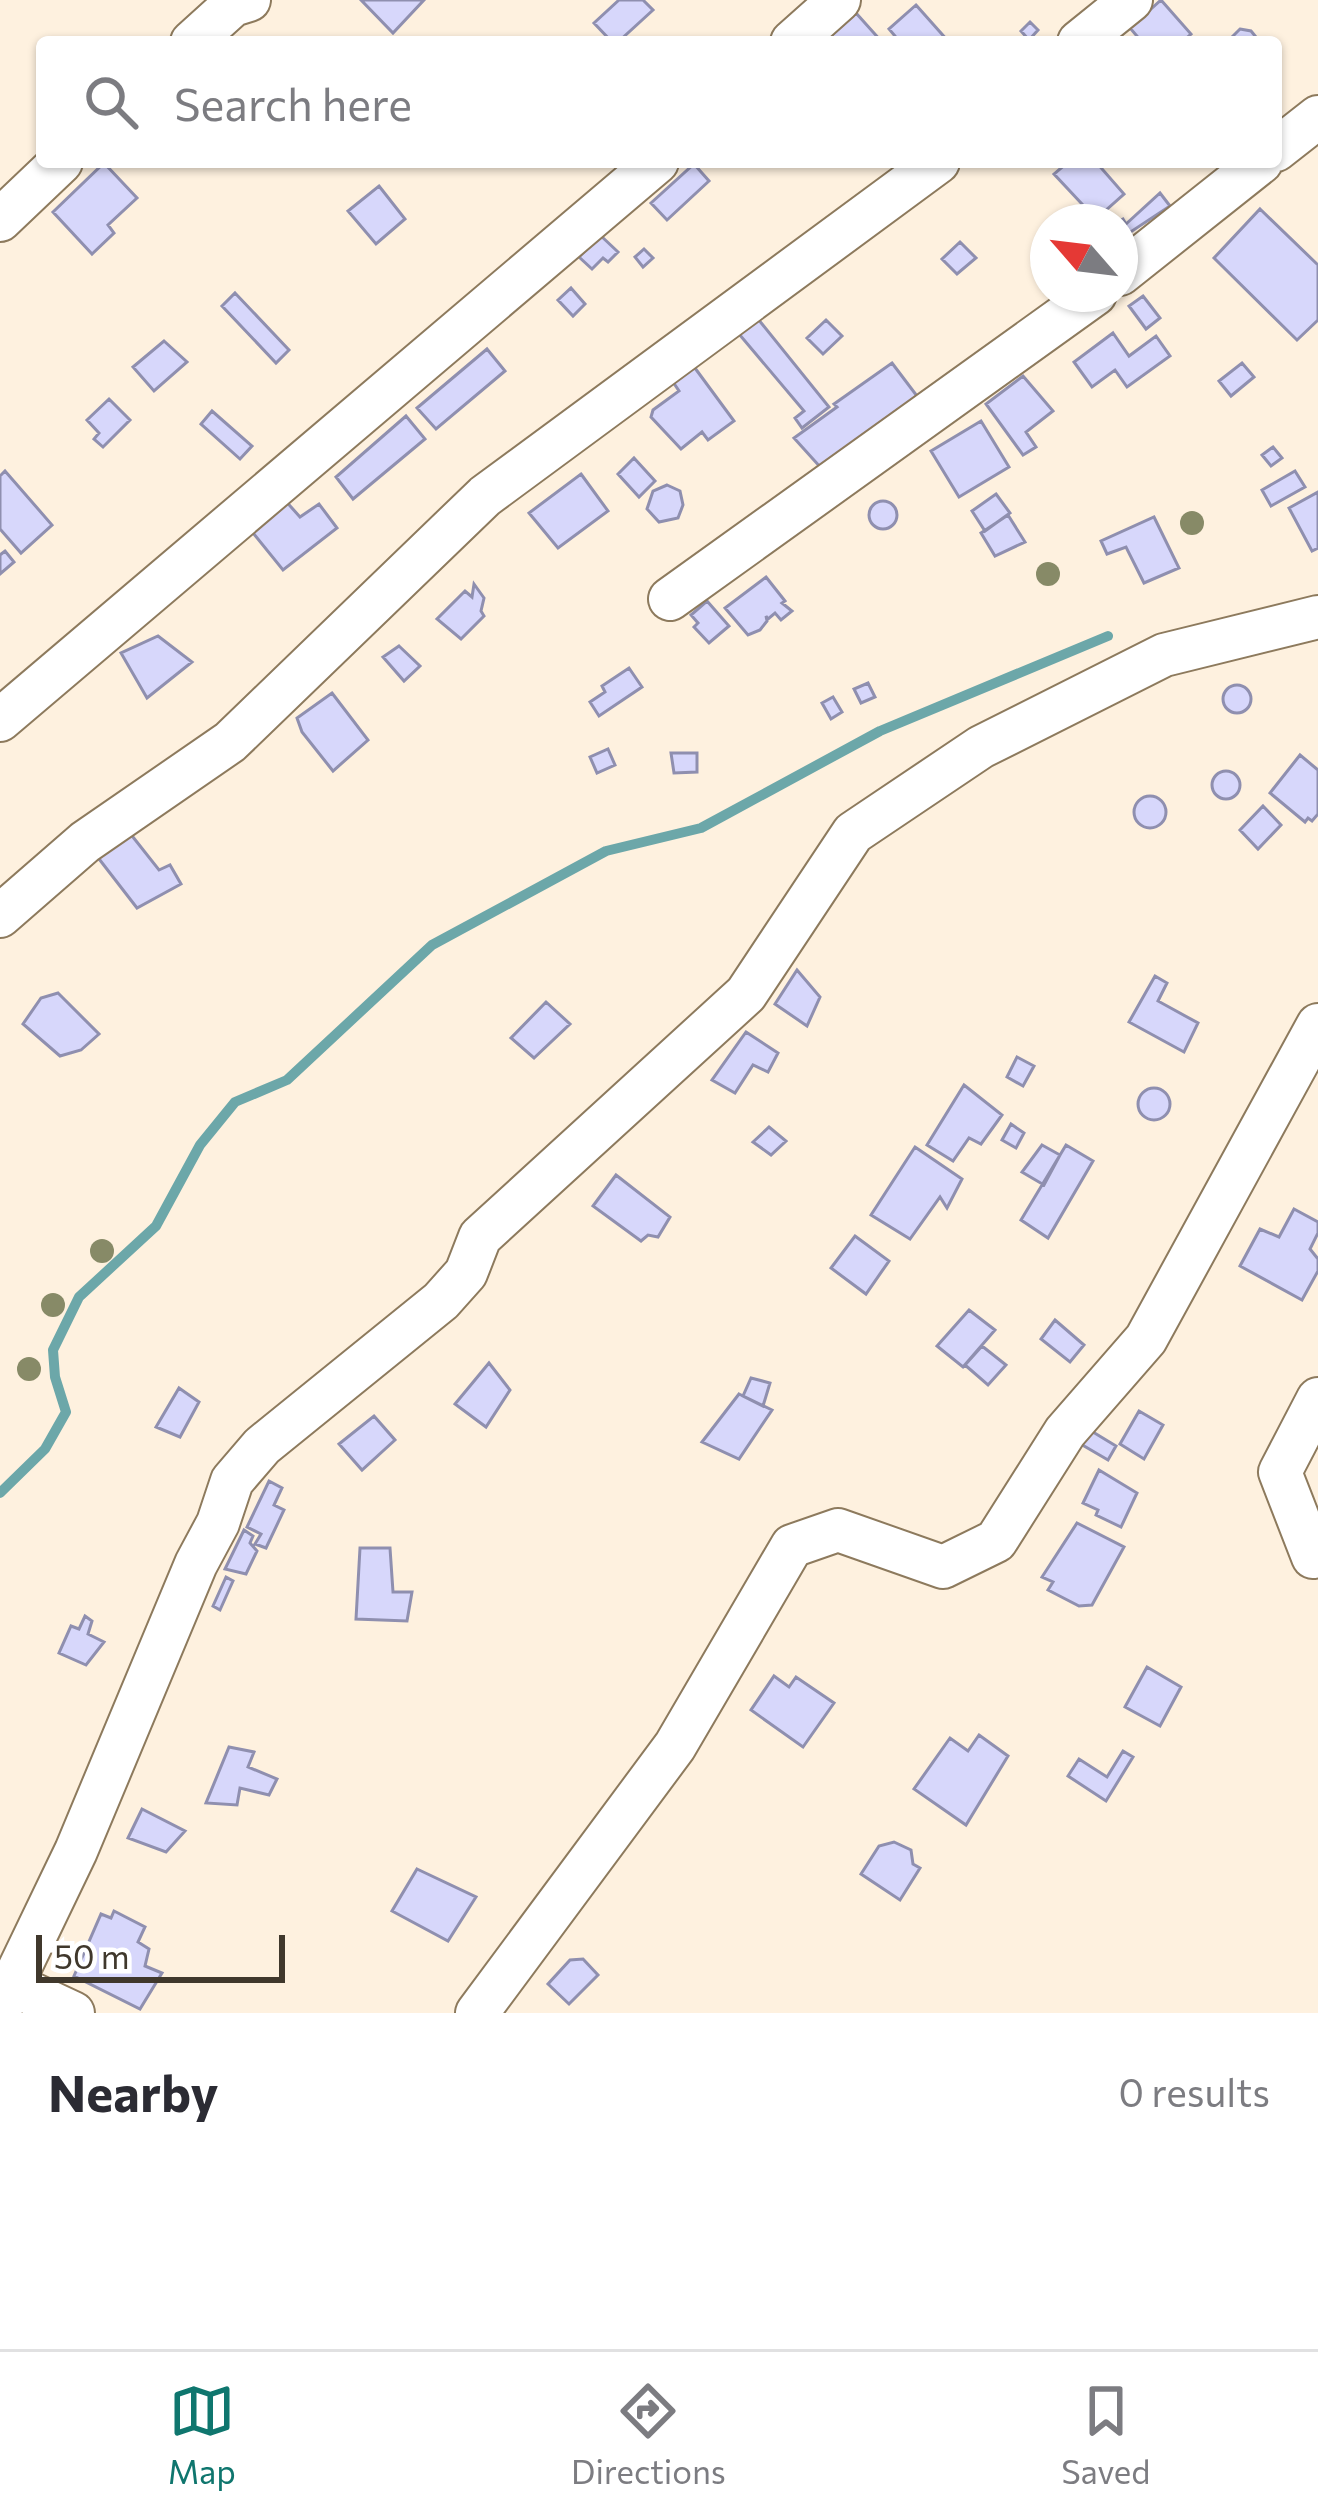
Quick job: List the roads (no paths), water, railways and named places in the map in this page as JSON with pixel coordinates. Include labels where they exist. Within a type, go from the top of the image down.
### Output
[{"type":"street","points":[[199,36],[233,5],[248,0]]},
{"type":"street","points":[[799,36],[839,0]]},
{"type":"street","points":[[1086,36],[1131,0]]},
{"type":"street","points":[[1282,145],[1318,117]]},
{"type":"street","points":[[0,220],[55,168]]},
{"type":"street","points":[[0,720],[650,168]]},
{"type":"street","points":[[0,916],[86,842],[230,742],[485,496],[930,168]]},
{"type":"street","points":[[1138,260],[1253,168]]},
{"type":"street","points":[[670,599],[1070,312]]},
{"type":"street","points":[[73,2013],[7,1997],[76,1851],[232,1481],[262,1446],[441,1300],[466,1273],[480,1237],[746,994],[853,833],[981,747],[1164,655],[1318,617]]},
{"type":"street","points":[[477,2013],[675,1746],[791,1546],[838,1530],[944,1567],[996,1541],[1065,1432],[1147,1339],[1318,1025]]},
{"type":"street","points":[[1313,1557],[1280,1472],[1318,1399]]},
{"type":"waterway","points":[[0,1493],[45,1449],[66,1412],[53,1350],[79,1297],[156,1226],[200,1145],[235,1102],[287,1080],[432,945],[606,851],[701,828],[880,731],[1108,636]]}]
